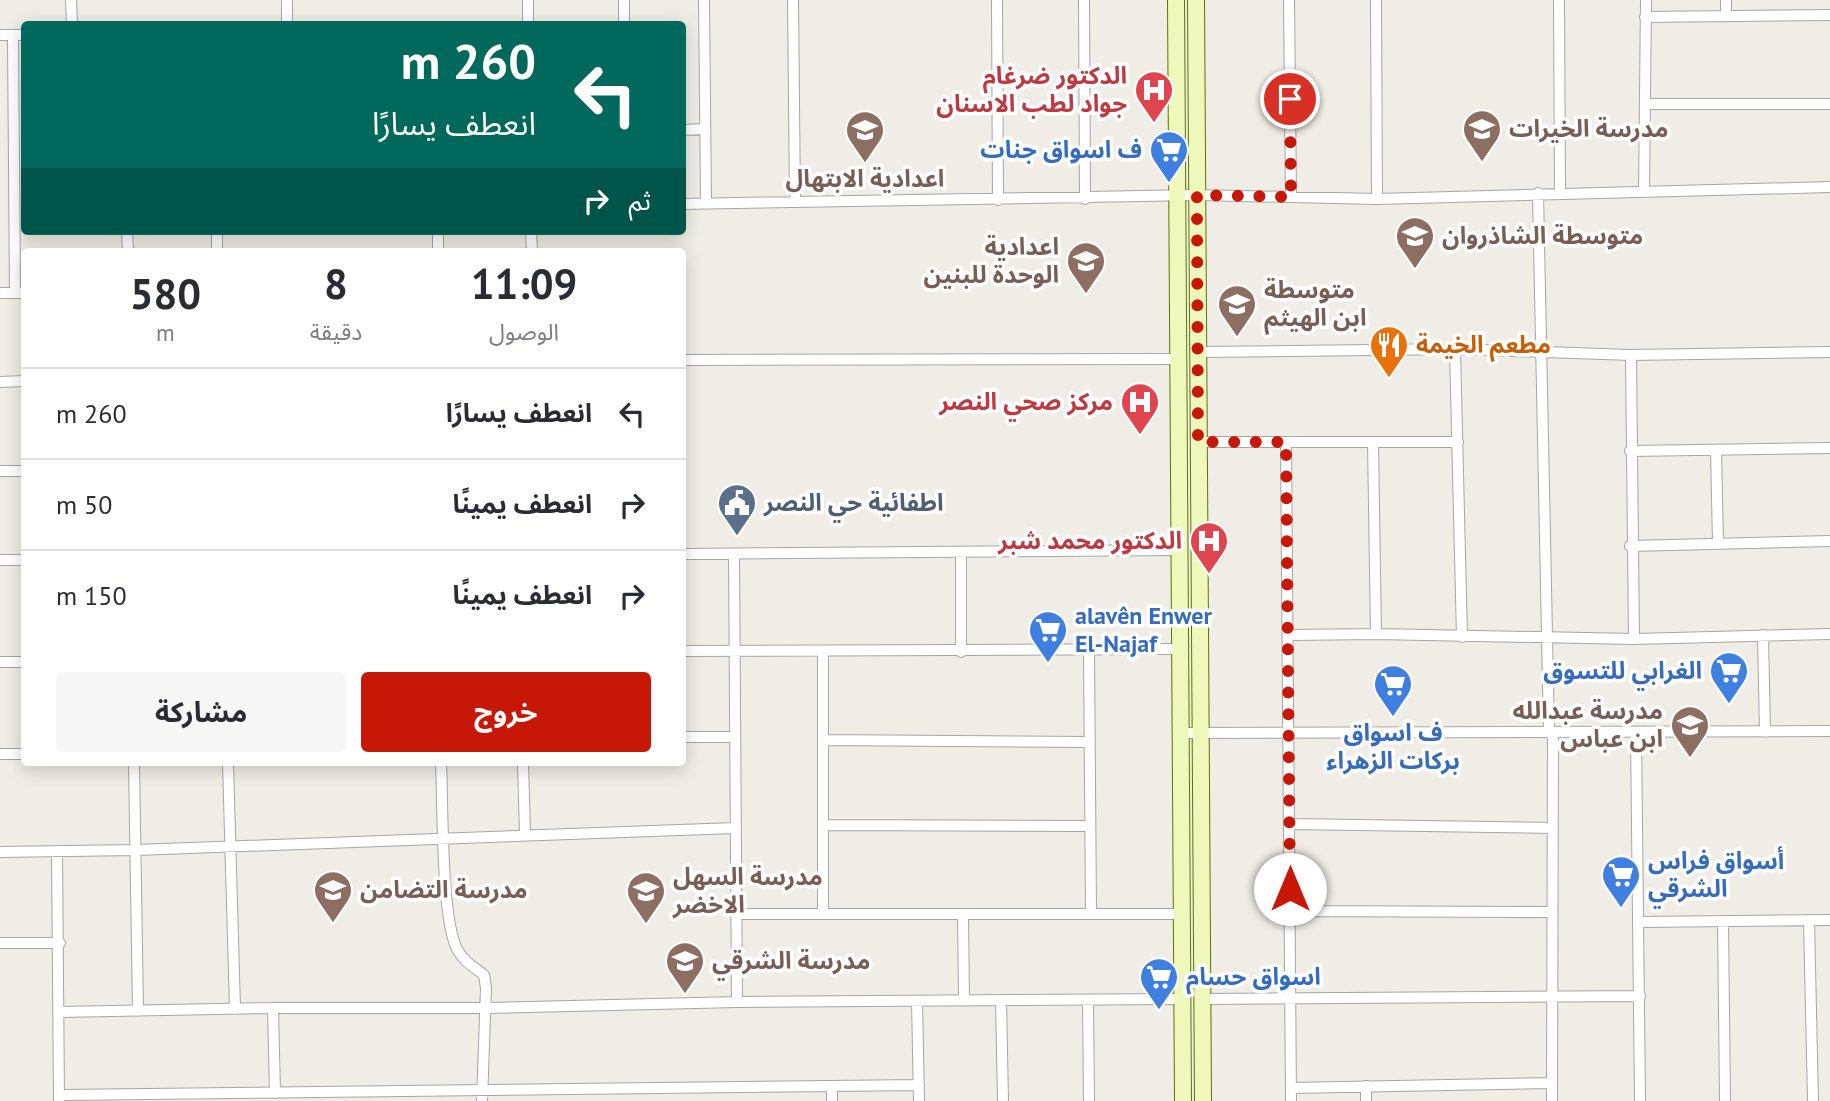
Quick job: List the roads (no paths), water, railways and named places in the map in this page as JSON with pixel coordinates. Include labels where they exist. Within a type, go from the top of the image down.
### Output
[{"type":"street","points":[[71,0],[72,21]]},
{"type":"street","points":[[287,0],[287,21]]},
{"type":"street","points":[[528,0],[528,21]]},
{"type":"street","points":[[624,0],[624,21]]},
{"type":"street","points":[[704,0],[706,203]]},
{"type":"street","points":[[793,0],[795,202]]},
{"type":"street","points":[[997,0],[998,200]]},
{"type":"street","points":[[1084,0],[1085,199]]},
{"type":"street","points":[[1176,0],[1183,1101]]},
{"type":"street","points":[[1196,0],[1203,1101]]},
{"type":"street","points":[[1289,0],[1291,197]]},
{"type":"street","points":[[1376,0],[1377,199]]},
{"type":"street","points":[[1559,0],[1560,193]]},
{"type":"street","points":[[1644,191],[1646,0]]},
{"type":"street","points":[[1726,0],[1726,16]]},
{"type":"street","points":[[1645,17],[1830,15]]},
{"type":"street","points":[[0,35],[19,35],[20,293],[0,293]]},
{"type":"street","points":[[1645,104],[1830,104]]},
{"type":"street","points":[[686,130],[705,129]]},
{"type":"street","points":[[1177,170],[1187,175],[1197,170]]},
{"type":"street","points":[[686,204],[1197,195],[1377,199],[1830,187]]},
{"type":"street","points":[[1538,193],[1553,828],[1552,1101]]},
{"type":"street","points":[[1177,225],[1188,220],[1197,225]]},
{"type":"street","points":[[1455,349],[1462,637]]},
{"type":"street","points":[[1198,352],[1455,349],[1631,355],[1830,352]]},
{"type":"street","points":[[1631,355],[1630,546],[1633,639]]},
{"type":"street","points":[[686,360],[1178,359]]},
{"type":"street","points":[[0,382],[21,381]]},
{"type":"street","points":[[1198,442],[1458,442]]},
{"type":"street","points":[[1286,442],[1291,1101]]},
{"type":"street","points":[[1373,442],[1376,634]]},
{"type":"street","points":[[1630,451],[1830,448]]},
{"type":"street","points":[[1716,450],[1718,542]]},
{"type":"street","points":[[0,471],[21,471]]},
{"type":"street","points":[[1630,546],[1830,541]]},
{"type":"street","points":[[686,554],[1179,550]]},
{"type":"street","points":[[961,552],[961,652]]},
{"type":"street","points":[[734,554],[737,1002]]},
{"type":"street","points":[[0,560],[21,560]]},
{"type":"street","points":[[1288,635],[1633,639],[1830,634]]},
{"type":"street","points":[[1763,635],[1765,732]]},
{"type":"street","points":[[686,651],[961,652],[1179,649]]},
{"type":"street","points":[[823,651],[823,914]]},
{"type":"street","points":[[1089,651],[1091,913]]},
{"type":"street","points":[[0,662],[21,662]]},
{"type":"street","points":[[1180,705],[1190,709],[1199,702]]},
{"type":"street","points":[[1180,733],[1830,731]]},
{"type":"street","points":[[1636,733],[1640,1101]]},
{"type":"street","points":[[686,737],[735,737]]},
{"type":"street","points":[[823,740],[1089,741]]},
{"type":"street","points":[[1180,751],[1190,747],[1200,754]]},
{"type":"street","points":[[0,754],[21,754]]},
{"type":"street","points":[[134,766],[138,1010]]},
{"type":"street","points":[[228,766],[235,1009]]},
{"type":"street","points":[[441,766],[446,883],[455,944],[469,964],[484,975],[487,1009],[482,1096]]},
{"type":"street","points":[[523,766],[525,835]]},
{"type":"street","points":[[1290,824],[1553,828]]},
{"type":"street","points":[[823,825],[1090,826]]},
{"type":"street","points":[[0,852],[136,850],[735,828]]},
{"type":"street","points":[[57,851],[60,943],[59,1098],[275,1093],[574,1096],[919,1085]]},
{"type":"street","points":[[1290,911],[1551,912]]},
{"type":"street","points":[[736,914],[1181,914]]},
{"type":"street","points":[[963,914],[964,1000]]},
{"type":"street","points":[[1809,920],[1813,1101]]},
{"type":"street","points":[[1639,922],[1830,920]]},
{"type":"street","points":[[1723,921],[1726,1101]]},
{"type":"street","points":[[0,943],[60,943]]},
{"type":"street","points":[[1202,999],[1640,996]]},
{"type":"street","points":[[60,1012],[273,1008],[487,1009],[737,1002],[1182,999]]},
{"type":"street","points":[[1001,1000],[1003,1101]]},
{"type":"street","points":[[1088,1000],[1089,1101]]},
{"type":"street","points":[[917,1001],[919,1101]]},
{"type":"street","points":[[273,1008],[275,1093]]},
{"type":"street","points":[[1291,1088],[1552,1083]]},
{"type":"street","points":[[832,1086],[832,1101]]},
{"type":"street","points":[[1366,1086],[1366,1101]]},
{"type":"place","name":"الدكتور ضرغام جواد لطب الاسنان","points":[[1154,124]]},
{"type":"place","name":"مدرسة الخيرات","points":[[1482,163]]},
{"type":"place","name":"اعدادية الابتهال","points":[[865,164]]},
{"type":"place","name":"ف اسواق جنات","points":[[1169,184]]},
{"type":"place","name":"متوسطة الشاذروان","points":[[1415,270]]},
{"type":"place","name":"اعدادية الوحدة للبنين","points":[[1086,295]]},
{"type":"place","name":"متوسطة ابن الهيثم","points":[[1237,338]]},
{"type":"place","name":"مطعم الخيمة","points":[[1389,379]]},
{"type":"place","name":"مركز صحي النصر","points":[[1140,436]]},
{"type":"place","name":"اطفائية حي النصر","points":[[737,537]]},
{"type":"place","name":"الدكتور محمد شبر","points":[[1209,575]]},
{"type":"place","name":"alavên Enwer El-Najaf","points":[[1048,664]]},
{"type":"place","name":"الغرابي للتسوق","points":[[1729,705]]},
{"type":"place","name":"ف اسواق بركات الزهراء","points":[[1393,718]]},
{"type":"place","name":"مدرسة عبدالله ابن عباس","points":[[1690,759]]},
{"type":"place","name":"أسواق فراس الشرقي","points":[[1621,909]]},
{"type":"place","name":"مدرسة التضامن","points":[[333,924]]},
{"type":"place","name":"مدرسة السهل الاخضر","points":[[646,925]]},
{"type":"place","name":"مدرسة الشرقي","points":[[685,995]]},
{"type":"place","name":"اسواق حسام","points":[[1159,1011]]}]
